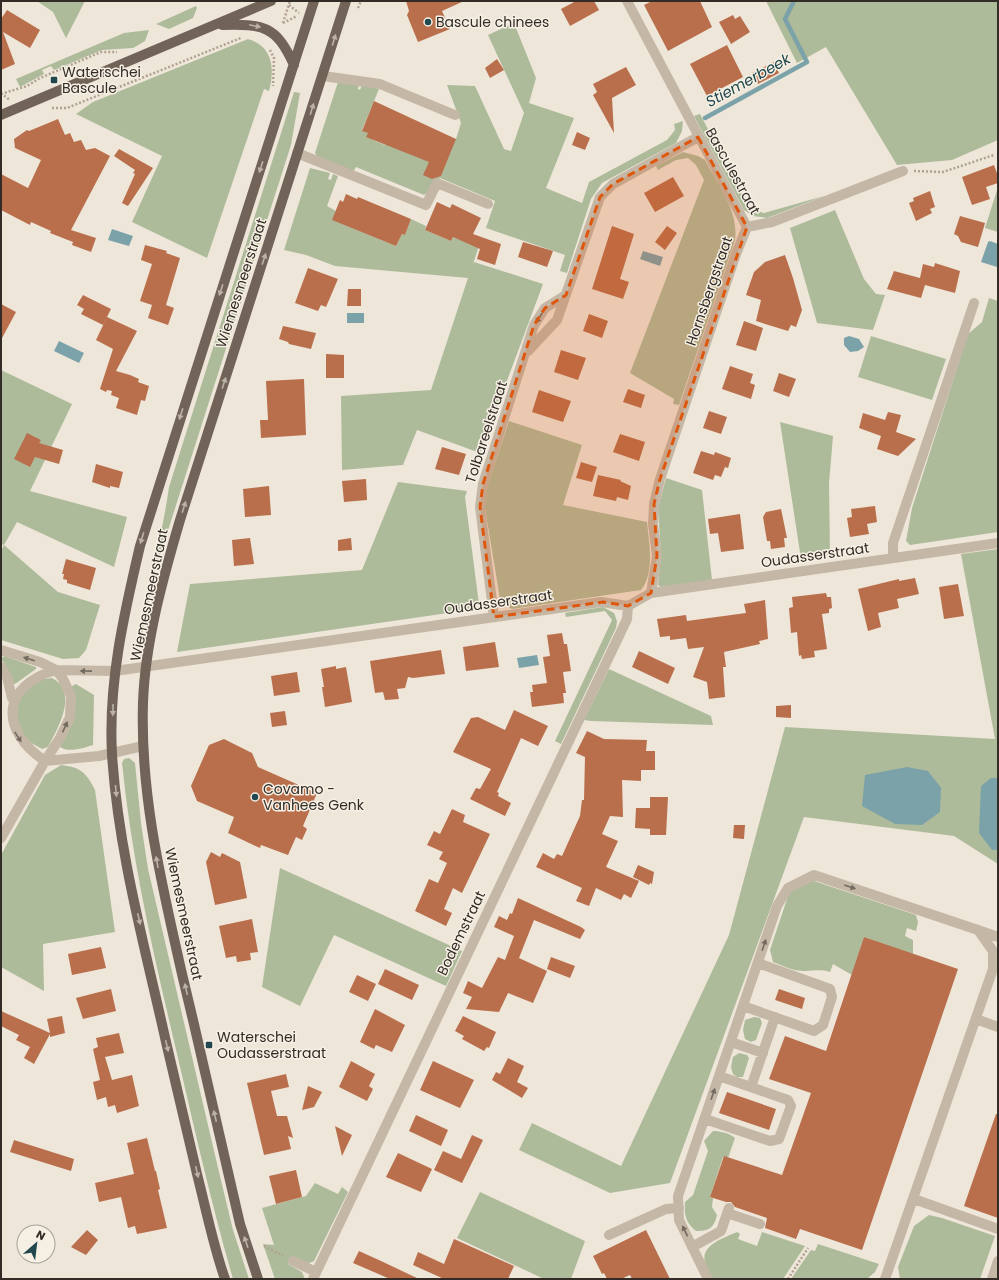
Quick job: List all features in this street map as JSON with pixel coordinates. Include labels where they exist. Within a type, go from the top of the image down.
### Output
[{"type":"main road","points":[[1,115],[271,1]]},
{"type":"main road","name":"Wiemesmeerstraat","points":[[225,1279],[212,1237],[177,1091],[130,878],[118,813],[112,752],[115,671],[124,612],[140,546],[314,1]]},
{"type":"main road","name":"Wiemesmeerstraat","points":[[258,1279],[240,1224],[159,874],[147,805],[143,746],[143,702],[154,622],[164,574],[346,1]]},
{"type":"main road","points":[[216,25],[253,24],[267,29],[286,46],[294,65]]},
{"type":"street","name":"Basculestraat","points":[[627,1],[747,227]]},
{"type":"street","points":[[323,76],[380,84],[455,115]]},
{"type":"street","name":"Tolbareelstraat","points":[[527,353],[557,320],[600,197],[613,184],[698,136]]},
{"type":"street","points":[[297,153],[426,205],[437,183],[488,204]]},
{"type":"street","name":"Hornsbergstraat","points":[[650,593],[657,556],[653,524],[654,504],[660,479],[736,254],[747,227],[772,222],[903,171]]},
{"type":"street","name":"Tolbareelstraat","points":[[494,617],[480,507],[482,484],[527,353],[534,325],[545,308],[566,294]]},
{"type":"street","points":[[893,558],[893,543],[974,302]]},
{"type":"street","name":"Oudasserstraat","points":[[1,650],[40,662],[56,670],[115,671],[603,602],[620,606],[628,606],[650,593],[998,543]]},
{"type":"street","name":"Bodemstraat","points":[[288,1259],[314,1276],[627,619],[628,606]]},
{"type":"street","points":[[1,667],[7,677],[12,698],[10,718],[16,737],[30,752],[45,760],[99,756],[143,746]]},
{"type":"street","points":[[1,838],[45,760],[60,738],[70,717],[71,696],[63,679],[56,670],[39,675],[28,682],[12,698]]},
{"type":"street","points":[[708,1279],[679,1220],[678,1196],[777,906],[788,888],[814,875],[998,937]]},
{"type":"street","points":[[885,1279],[993,969],[993,951],[978,930]]},
{"type":"street","points":[[743,1006],[814,1031],[823,1025],[832,997],[830,989],[758,963]]},
{"type":"street","points":[[750,1087],[775,1018]]},
{"type":"street","points":[[976,1019],[998,1027]]},
{"type":"street","points":[[731,1042],[762,1053]]},
{"type":"street","points":[[705,1119],[770,1141],[779,1139],[791,1106],[788,1100],[719,1076]]},
{"type":"street","points":[[914,1199],[998,1229]]},
{"type":"street","points":[[609,1235],[666,1209],[679,1208]]},
{"type":"street","points":[[692,1247],[721,1231],[728,1211],[760,1224]]},
{"type":"street","points":[[992,1279],[998,1261]]},
{"type":"path","points":[[289,5],[301,14],[283,23],[290,1]]},
{"type":"path","points":[[50,108],[67,108],[238,39]]},
{"type":"path","points":[[267,46],[274,58],[274,78],[272,91]]},
{"type":"path","points":[[11,102],[2,93],[27,86],[40,78],[101,52],[124,51]]},
{"type":"path","points":[[903,171],[943,172],[994,155]]},
{"type":"path","points":[[264,1246],[288,1259]]},
{"type":"path","points":[[788,1279],[808,1248]]},
{"type":"highlighted area","points":[[698,137],[747,227],[660,479],[654,504],[657,556],[651,593],[628,606],[603,602],[494,617],[480,507],[483,484],[534,325],[545,308],[566,295],[600,197],[613,184]]},
{"type":"green space","points":[[37,1],[85,1],[66,38],[53,12]]},
{"type":"green space","points":[[766,1],[998,1],[998,140],[952,160],[897,165],[826,47],[797,63]]},
{"type":"green space","points":[[196,6],[197,8],[193,18],[169,29],[156,24]]},
{"type":"green space","points":[[514,23],[536,78],[529,103],[574,118],[546,188],[582,203],[589,182],[667,140],[675,130],[674,124],[683,121],[682,131],[676,143],[602,183],[591,199],[567,273],[560,271],[565,255],[486,228],[495,201],[440,178],[424,195],[356,167],[353,172],[318,158],[315,153],[338,82],[359,85],[358,89],[360,90],[362,85],[379,89],[362,130],[375,136],[373,140],[385,145],[386,141],[456,139],[461,123],[447,85],[475,86],[504,149],[511,151],[524,113],[488,35]]},
{"type":"green space","points":[[149,30],[145,41],[133,48],[102,50],[54,70],[51,66],[42,70],[44,74],[20,87],[16,79],[124,33]]},
{"type":"green space","points":[[248,39],[263,47],[267,53],[272,67],[271,83],[269,91],[264,89],[207,258],[132,222],[162,156],[76,114],[93,102]]},
{"type":"green space","points":[[294,92],[300,93],[291,145],[156,568],[142,634],[139,634],[163,524],[169,487]]},
{"type":"green space","points":[[700,114],[750,209],[764,213],[824,196],[767,218],[753,216],[744,210],[694,116]]},
{"type":"green space","points":[[683,152],[698,156],[705,160],[731,209],[734,219],[735,240],[679,405],[673,404],[674,399],[630,373],[704,180],[696,165],[688,158],[676,160],[658,170],[656,166]]},
{"type":"green space","points":[[310,168],[330,173],[328,179],[331,180],[333,174],[338,176],[327,206],[336,211],[333,220],[396,246],[402,234],[405,235],[411,219],[426,226],[425,230],[451,241],[453,237],[479,246],[473,264],[474,262],[543,284],[480,453],[417,430],[403,465],[342,470],[341,396],[431,390],[468,278],[335,266],[306,255],[284,250]]},
{"type":"green space","points":[[998,187],[998,232],[985,228]]},
{"type":"green space","points":[[835,210],[864,279],[876,294],[885,295],[873,330],[817,323],[790,228]]},
{"type":"green space","points":[[989,298],[998,301],[998,532],[910,545],[906,541],[912,508],[968,334],[982,322]]},
{"type":"green space","points":[[871,336],[946,359],[932,400],[858,377]]},
{"type":"green space","points":[[1,370],[72,404],[30,491],[127,517],[114,567],[17,522],[4,545],[1,544]]},
{"type":"green space","points":[[509,421],[582,445],[563,505],[647,522],[650,548],[650,566],[645,583],[641,590],[512,609],[504,605],[500,599],[484,502],[485,493]]},
{"type":"green space","points":[[780,422],[833,436],[829,483],[830,555],[801,559]]},
{"type":"green space","points":[[666,478],[702,490],[712,580],[661,587],[658,585],[661,555],[658,508]]},
{"type":"green space","points":[[398,482],[467,491],[465,497],[479,604],[469,610],[177,652],[190,584],[362,570]]},
{"type":"green space","points":[[4,545],[58,592],[100,605],[86,650],[79,658],[63,659],[1,640],[1,551]]},
{"type":"green space","points":[[998,549],[998,864],[954,836],[804,817],[670,1183],[610,1193],[519,1150],[532,1123],[621,1166],[729,935],[785,727],[995,739],[961,554]]},
{"type":"green space","points":[[603,607],[614,613],[617,621],[616,628],[561,744],[555,741],[612,620],[605,611],[566,617],[565,613]]},
{"type":"green space","points":[[4,656],[36,667],[36,669],[15,684],[12,683],[6,666],[1,659]]},
{"type":"green space","points":[[609,669],[711,716],[713,725],[584,720]]},
{"type":"green space","points":[[52,678],[60,684],[64,692],[64,711],[57,730],[48,747],[42,749],[26,740],[15,715],[19,697],[38,680]]},
{"type":"green space","points":[[76,684],[94,695],[93,745],[68,750],[60,747],[72,686]]},
{"type":"green space","points":[[129,758],[135,763],[141,823],[148,869],[233,1230],[249,1279],[233,1279],[204,1169],[161,985],[138,875],[126,800],[122,763],[124,759]]},
{"type":"green space","points":[[61,765],[78,769],[89,779],[95,790],[115,932],[43,944],[44,991],[1,967],[1,855],[45,775]]},
{"type":"green space","points":[[280,868],[462,951],[446,986],[334,935],[300,1006],[262,987]]},
{"type":"green space","points":[[814,881],[916,915],[918,922],[916,931],[907,928],[905,936],[913,940],[913,955],[864,937],[852,975],[833,964],[830,972],[820,970],[796,970],[773,962],[770,950],[788,896],[799,885]]},
{"type":"green space","points":[[754,1017],[760,1018],[762,1023],[756,1040],[751,1042],[745,1039],[743,1030],[745,1020]]},
{"type":"green space","points":[[739,1053],[747,1055],[749,1058],[743,1077],[737,1077],[733,1074],[731,1067],[733,1057]]},
{"type":"green space","points":[[713,1131],[719,1131],[735,1138],[728,1158],[723,1157],[710,1197],[713,1198],[712,1207],[717,1215],[714,1223],[708,1229],[696,1231],[686,1219],[685,1202],[693,1195],[708,1151],[704,1141]]},
{"type":"green space","points":[[315,1183],[338,1194],[342,1187],[348,1192],[314,1261],[307,1264],[292,1258],[288,1264],[302,1272],[305,1279],[275,1279],[263,1244],[274,1245],[262,1208],[306,1196]]},
{"type":"green space","points":[[480,1192],[585,1241],[571,1279],[544,1279],[457,1238]]},
{"type":"green space","points":[[929,1215],[995,1236],[980,1279],[900,1279],[898,1267],[914,1226]]},
{"type":"green space","points":[[737,1232],[740,1234],[738,1239],[757,1246],[762,1232],[805,1246],[783,1279],[713,1279],[705,1262],[704,1256],[706,1251],[715,1242]]},
{"type":"green space","points":[[818,1244],[879,1264],[875,1272],[867,1279],[791,1279],[811,1250],[815,1251]]},
{"type":"water","points":[[112,229],[133,236],[129,246],[108,240]]},
{"type":"water","points":[[990,241],[998,244],[997,267],[981,262],[988,242]]},
{"type":"water","points":[[643,251],[663,257],[660,266],[640,259]]},
{"type":"water","points":[[347,313],[364,313],[364,323],[347,323]]},
{"type":"water","points":[[849,336],[859,339],[864,347],[858,351],[850,352],[844,345],[844,338]]},
{"type":"water","points":[[59,341],[84,353],[79,363],[54,351]]},
{"type":"water","points":[[537,655],[539,665],[519,668],[517,658]]},
{"type":"water","points":[[907,767],[928,771],[941,788],[940,812],[922,825],[895,824],[862,806],[865,775]]},
{"type":"water","points":[[991,778],[998,778],[998,850],[992,850],[979,833],[981,786]]},
{"type":"building","name":"Bascule chinees","points":[[406,1],[464,1],[442,11],[450,29],[418,42],[407,15],[409,11]]},
{"type":"building","points":[[576,1],[594,1],[599,10],[570,26],[561,9]]},
{"type":"building","points":[[652,1],[700,1],[712,27],[668,51],[644,5]]},
{"type":"building","points":[[7,10],[40,30],[30,48],[3,32],[15,64],[1,70],[1,19]]},
{"type":"building","points":[[733,15],[735,19],[740,16],[750,32],[731,44],[719,22]]},
{"type":"building","points":[[727,45],[743,77],[707,96],[690,64]]},
{"type":"building","points":[[497,59],[504,70],[490,78],[485,68]]},
{"type":"building","points":[[774,62],[779,73],[758,84],[752,73]]},
{"type":"building","points":[[626,67],[636,85],[612,98],[614,133],[593,95],[597,92],[593,84]]},
{"type":"building","points":[[374,101],[456,139],[441,176],[432,179],[423,175],[429,162],[366,137],[368,133],[362,131]]},
{"type":"building","points":[[58,119],[65,135],[70,133],[74,142],[81,140],[86,150],[95,148],[110,156],[71,230],[96,238],[91,252],[72,245],[73,242],[50,233],[51,231],[31,222],[30,225],[1,210],[1,174],[28,188],[41,160],[15,148],[14,139],[27,130],[29,131]]},
{"type":"building","points":[[577,132],[590,138],[585,150],[572,145]]},
{"type":"building","points":[[119,149],[153,168],[128,206],[122,203],[135,174],[133,173],[135,170],[114,156]]},
{"type":"building","points":[[994,165],[998,176],[998,183],[986,187],[990,199],[972,205],[962,177]]},
{"type":"building","points":[[673,177],[684,196],[655,212],[644,193]]},
{"type":"building","points":[[930,191],[935,207],[930,209],[932,213],[916,221],[909,203],[914,201],[913,198]]},
{"type":"building","points":[[346,194],[357,199],[358,197],[411,219],[405,235],[402,234],[396,246],[332,220],[340,200],[343,202]]},
{"type":"building","points":[[437,202],[450,208],[452,204],[481,218],[473,234],[501,244],[495,265],[477,259],[480,249],[453,237],[451,241],[425,230]]},
{"type":"building","points":[[960,216],[985,223],[978,247],[961,242],[958,236],[954,234]]},
{"type":"building","points":[[612,226],[634,234],[620,279],[629,282],[623,299],[592,289]]},
{"type":"building","points":[[667,226],[677,233],[665,250],[655,242]]},
{"type":"building","points":[[523,242],[553,251],[547,267],[518,257]]},
{"type":"building","points":[[145,245],[167,251],[166,253],[180,258],[166,305],[174,308],[168,325],[148,318],[152,305],[140,301],[152,264],[141,260]]},
{"type":"building","points":[[785,255],[802,310],[796,327],[791,325],[788,331],[756,321],[761,300],[746,295],[754,272],[765,262]]},
{"type":"building","points":[[935,263],[960,271],[955,293],[925,285],[921,298],[887,289],[894,271],[920,278],[923,264],[934,267]]},
{"type":"building","points":[[308,268],[338,279],[326,307],[321,305],[318,311],[295,303]]},
{"type":"building","points":[[348,289],[361,289],[361,306],[347,306]]},
{"type":"building","points":[[83,295],[111,309],[103,325],[81,314],[84,309],[77,305]]},
{"type":"building","points":[[1,304],[16,312],[1,340]]},
{"type":"building","points":[[589,314],[608,321],[602,338],[583,331]]},
{"type":"building","points":[[107,317],[137,331],[116,371],[139,379],[138,382],[149,386],[145,401],[141,400],[137,415],[116,408],[119,398],[111,395],[112,391],[107,390],[106,392],[100,389],[113,349],[96,340]]},
{"type":"building","points":[[744,321],[763,328],[756,351],[736,345]]},
{"type":"building","points":[[283,326],[316,333],[311,349],[289,344],[288,342],[279,339]]},
{"type":"building","points":[[561,350],[586,358],[578,380],[554,372]]},
{"type":"building","points":[[326,354],[344,355],[344,378],[326,378]]},
{"type":"building","points":[[730,366],[753,374],[750,383],[755,385],[751,399],[722,389]]},
{"type":"building","points":[[779,373],[796,379],[789,397],[773,391]]},
{"type":"building","points":[[304,379],[306,435],[261,438],[260,420],[268,420],[266,381]]},
{"type":"building","points":[[628,389],[645,395],[641,408],[623,402]]},
{"type":"building","points":[[539,390],[571,401],[563,422],[532,412]]},
{"type":"building","points":[[709,411],[727,417],[721,434],[703,428]]},
{"type":"building","points":[[888,412],[901,415],[896,432],[916,439],[898,456],[877,449],[881,436],[859,428],[863,413],[885,420]]},
{"type":"building","points":[[27,433],[41,440],[39,443],[63,450],[59,464],[35,457],[30,467],[14,459]]},
{"type":"building","points":[[620,434],[645,442],[639,461],[613,452]]},
{"type":"building","points":[[442,447],[466,454],[459,475],[435,469]]},
{"type":"building","points":[[701,451],[714,455],[715,452],[731,458],[728,468],[725,467],[721,477],[715,475],[713,480],[693,473]]},
{"type":"building","points":[[581,462],[597,467],[592,482],[576,478]]},
{"type":"building","points":[[96,464],[123,472],[119,488],[110,486],[110,488],[92,482]]},
{"type":"building","points":[[598,475],[621,480],[620,481],[631,486],[628,500],[617,497],[616,501],[593,496]]},
{"type":"building","points":[[366,479],[367,500],[344,502],[342,481]]},
{"type":"building","points":[[269,486],[271,515],[245,517],[243,489]]},
{"type":"building","points":[[875,506],[877,522],[867,524],[869,534],[850,537],[847,518],[852,517],[851,509]]},
{"type":"building","points":[[781,509],[787,538],[784,538],[785,547],[771,549],[770,541],[767,541],[763,517],[766,512]]},
{"type":"building","points":[[740,514],[744,549],[721,552],[718,533],[710,534],[708,519]]},
{"type":"building","points":[[250,538],[254,564],[234,566],[232,540]]},
{"type":"building","points":[[351,538],[352,550],[338,551],[338,540]]},
{"type":"building","points":[[66,559],[96,568],[90,590],[67,583],[67,580],[63,579],[64,574],[62,574]]},
{"type":"building","points":[[915,578],[919,594],[897,599],[899,608],[878,613],[881,627],[868,631],[858,589],[899,579],[899,581]]},
{"type":"building","points":[[958,584],[964,616],[944,619],[939,587]]},
{"type":"building","points":[[826,593],[827,597],[831,597],[832,608],[829,609],[829,613],[822,614],[827,649],[814,651],[815,657],[802,659],[801,655],[799,656],[797,632],[791,633],[789,608],[793,607],[792,597]]},
{"type":"building","points":[[765,600],[768,639],[759,641],[760,644],[724,652],[726,667],[723,667],[725,697],[709,699],[707,682],[693,677],[704,647],[688,649],[686,638],[670,640],[670,636],[660,637],[657,619],[686,615],[687,621],[746,613],[744,604]]},
{"type":"building","points":[[562,633],[564,644],[567,644],[571,671],[563,672],[566,693],[563,693],[564,703],[532,707],[530,692],[533,692],[532,685],[547,683],[543,657],[550,656],[547,635]]},
{"type":"building","points":[[495,642],[499,667],[466,671],[463,647]]},
{"type":"building","points":[[441,650],[445,674],[413,678],[408,677],[405,688],[397,689],[399,699],[385,700],[383,692],[375,693],[370,661]]},
{"type":"building","points":[[639,651],[675,668],[668,684],[632,667]]},
{"type":"building","points":[[336,666],[336,669],[346,667],[352,702],[325,707],[321,669]]},
{"type":"building","points":[[297,672],[300,692],[274,696],[271,676]]},
{"type":"building","points":[[791,705],[791,718],[776,717],[776,706]]},
{"type":"building","points":[[514,710],[548,726],[538,746],[521,738],[497,792],[499,793],[498,796],[511,803],[505,816],[470,799],[476,788],[480,789],[491,769],[453,752],[471,718],[478,717],[505,730]]},
{"type":"building","points":[[285,711],[287,725],[272,727],[270,713]]},
{"type":"building","points":[[587,731],[604,739],[647,740],[646,751],[655,751],[655,770],[641,770],[641,781],[622,780],[623,817],[610,816],[602,834],[618,841],[606,867],[639,881],[631,898],[624,894],[621,900],[596,888],[589,906],[576,901],[582,888],[536,867],[543,853],[554,859],[557,854],[562,856],[580,816],[582,800],[584,800],[585,757],[576,753]]},
{"type":"building","name":"Covamo - Vanhees Genk","points":[[224,739],[252,753],[258,767],[317,793],[303,826],[307,829],[302,840],[296,837],[288,855],[261,845],[260,848],[228,833],[234,817],[197,801],[191,786],[209,745]]},
{"type":"building","points":[[650,797],[668,797],[666,835],[650,835],[650,829],[635,828],[636,808],[650,808]]},
{"type":"building","points":[[452,809],[465,815],[463,822],[490,834],[462,893],[453,888],[444,909],[452,913],[446,926],[415,911],[429,879],[438,883],[447,863],[439,859],[443,852],[427,845],[434,831],[440,834]]},
{"type":"building","points":[[734,825],[745,825],[744,839],[733,838]]},
{"type":"building","points":[[211,852],[220,857],[222,853],[240,862],[247,898],[215,905],[206,862]]},
{"type":"building","points":[[638,865],[654,872],[652,884],[650,883],[649,885],[633,877]]},
{"type":"building","points":[[518,898],[585,930],[580,939],[534,920],[519,958],[547,971],[533,1003],[508,993],[499,1012],[466,1009],[472,997],[463,993],[468,981],[482,988],[498,957],[505,960],[514,936],[494,927],[499,916],[507,920],[510,913],[512,914]]},
{"type":"building","points":[[252,919],[258,952],[250,953],[251,960],[237,962],[236,956],[226,958],[219,926]]},
{"type":"building","points":[[864,937],[958,969],[862,1250],[800,1229],[796,1239],[765,1228],[767,1218],[735,1207],[731,1202],[710,1197],[724,1156],[782,1175],[811,1093],[769,1079],[785,1036],[826,1051]]},
{"type":"building","points":[[101,947],[106,968],[72,975],[68,954]]},
{"type":"building","points":[[551,957],[575,966],[570,978],[547,969]]},
{"type":"building","points":[[385,969],[419,985],[412,1000],[378,984]]},
{"type":"building","points":[[357,975],[376,984],[368,1001],[349,992]]},
{"type":"building","points":[[111,989],[116,1011],[83,1019],[76,998]]},
{"type":"building","points":[[779,989],[805,998],[802,1009],[775,1000]]},
{"type":"building","points":[[375,1009],[405,1025],[392,1052],[376,1045],[374,1049],[360,1042]]},
{"type":"building","points":[[1,1011],[50,1033],[47,1019],[62,1016],[65,1033],[50,1037],[50,1034],[34,1064],[24,1058],[30,1047],[16,1040],[19,1035],[1,1026]]},
{"type":"building","points":[[463,1016],[496,1032],[489,1048],[487,1047],[484,1051],[462,1039],[464,1036],[455,1031]]},
{"type":"building","points":[[119,1033],[124,1053],[105,1057],[112,1080],[132,1075],[139,1106],[117,1113],[115,1105],[108,1107],[106,1097],[97,1100],[93,1082],[100,1080],[93,1049],[98,1047],[96,1038]]},
{"type":"building","points":[[508,1058],[524,1066],[517,1082],[528,1088],[522,1098],[492,1080],[496,1072],[500,1074]]},
{"type":"building","points":[[351,1061],[375,1074],[369,1086],[373,1089],[367,1101],[339,1087]]},
{"type":"building","points":[[433,1061],[474,1080],[460,1108],[420,1090]]},
{"type":"building","points":[[286,1074],[289,1087],[271,1091],[277,1116],[287,1116],[293,1138],[288,1136],[291,1149],[264,1155],[247,1083]]},
{"type":"building","points":[[308,1086],[322,1092],[314,1107],[302,1110]]},
{"type":"building","points":[[727,1092],[776,1109],[769,1130],[719,1113]]},
{"type":"building","points":[[996,1114],[998,1114],[998,1218],[964,1206]]},
{"type":"building","points":[[416,1115],[448,1130],[441,1146],[409,1131]]},
{"type":"building","points":[[335,1126],[352,1135],[342,1156]]},
{"type":"building","points":[[472,1135],[483,1140],[462,1183],[434,1170],[443,1151],[461,1159]]},
{"type":"building","points":[[147,1138],[160,1189],[158,1190],[167,1228],[137,1234],[135,1226],[128,1228],[121,1197],[99,1202],[95,1183],[134,1174],[127,1143]]},
{"type":"building","points":[[14,1140],[74,1159],[71,1171],[10,1152]]},
{"type":"building","points":[[398,1153],[432,1169],[421,1192],[386,1177]]},
{"type":"building","points":[[296,1170],[302,1197],[276,1204],[269,1176]]},
{"type":"building","points":[[87,1230],[98,1240],[86,1255],[71,1247]]},
{"type":"building","points":[[646,1230],[670,1279],[632,1279],[630,1275],[621,1279],[607,1279],[604,1273],[602,1274],[593,1256]]},
{"type":"building","points":[[454,1239],[514,1266],[508,1279],[444,1279],[413,1265],[418,1252],[444,1264]]},
{"type":"building","points":[[359,1251],[419,1279],[390,1279],[353,1263]]},
{"type":"waterway","name":"Stiemerbeek","points":[[705,118],[807,62],[785,19],[794,1]]},
{"type":"place","name":"Bascule chinees","points":[[428,22]]},
{"type":"place","name":"Waterschei Bascule","points":[[54,80]]},
{"type":"place","name":"Covamo - Vanhees Genk","points":[[255,797]]},
{"type":"place","name":"Waterschei Oudasserstraat","points":[[209,1045]]}]
